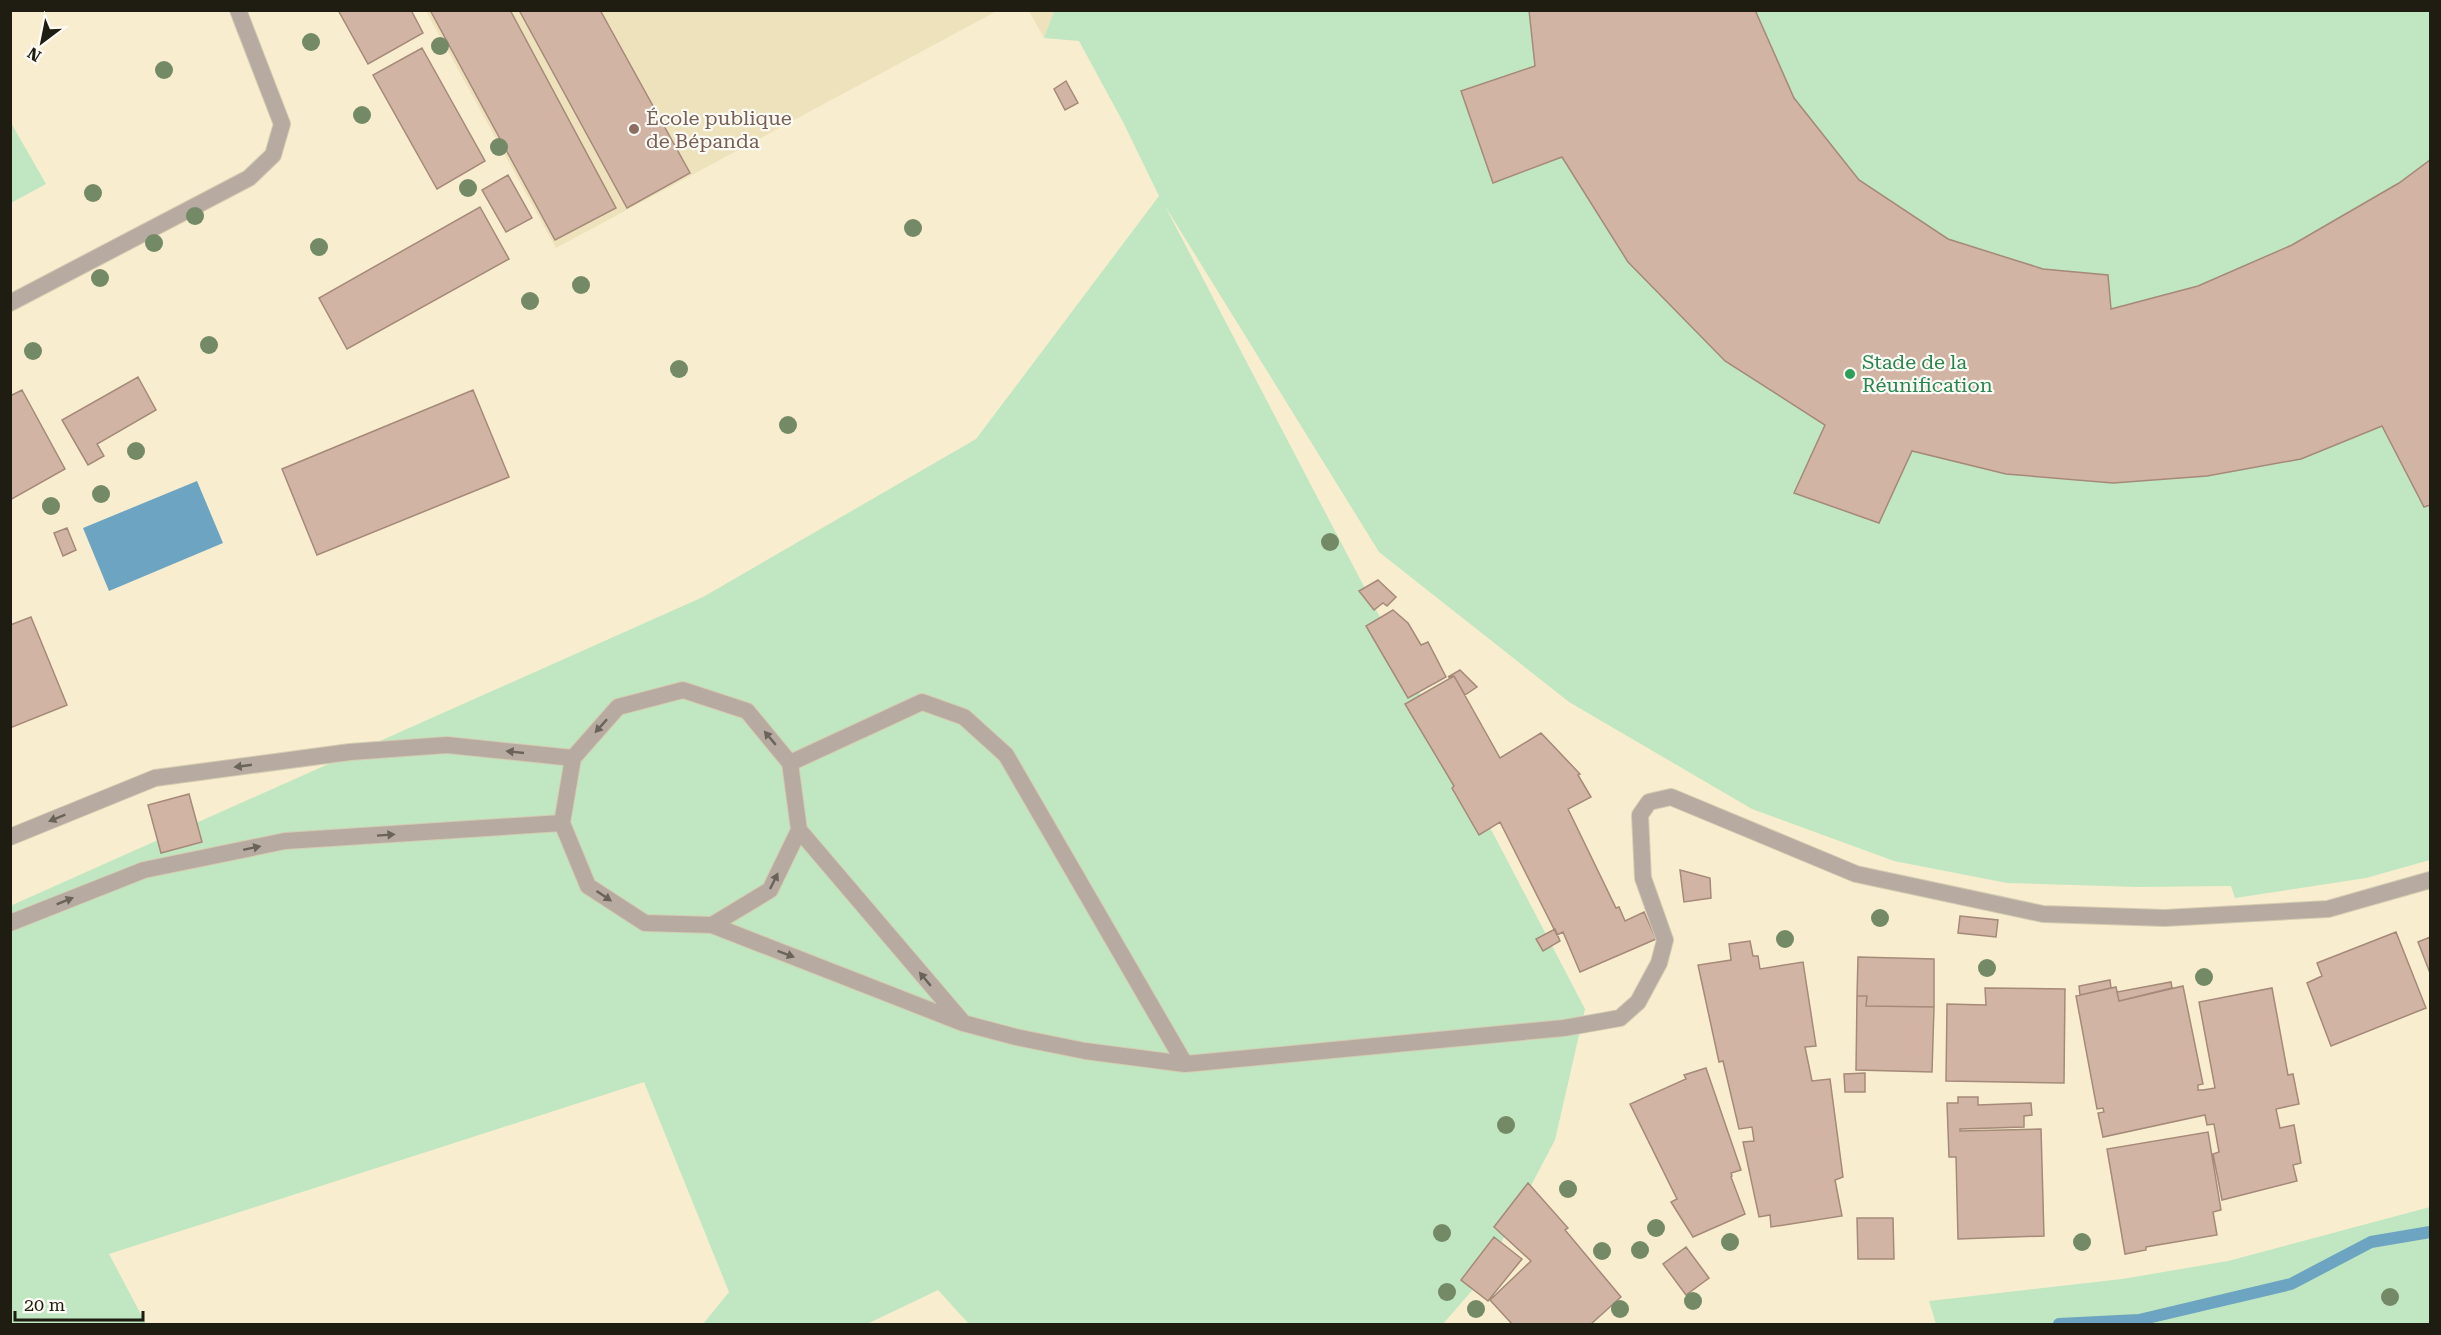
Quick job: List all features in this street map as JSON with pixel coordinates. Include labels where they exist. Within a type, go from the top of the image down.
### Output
[{"type":"lane","points":[[10,303],[249,178],[273,155],[282,124],[238,10]]},
{"type":"lane","points":[[963,1023],[799,830],[790,763],[747,711],[683,690],[618,707],[573,758],[562,823],[588,886],[645,923],[712,925],[963,1023],[1016,1037],[1085,1051],[1185,1064],[1564,1028],[1620,1018],[1638,1002],[1659,963],[1665,940],[1643,879],[1640,815],[1650,802],[1671,797],[1856,874],[2043,914],[2165,918],[2328,909],[2430,880]]},
{"type":"lane","points":[[790,763],[922,702],[963,717],[1006,755],[1185,1064]]},
{"type":"lane","points":[[10,837],[155,778],[350,752],[447,745],[573,758]]},
{"type":"lane","points":[[10,923],[144,870],[285,841],[562,823]]},
{"type":"lane","points":[[712,925],[770,891],[799,830]]},
{"type":"shaded area","name":"École publique de Bépanda","points":[[426,11],[997,11],[556,248]]},
{"type":"shaded area","points":[[1029,11],[1054,11],[1044,38]]},
{"type":"green space","points":[[1054,11],[2430,11],[2430,860],[2366,878],[2235,898],[2231,886],[2137,887],[2007,883],[1894,861],[1752,809],[1569,702],[1379,552],[1165,206],[1585,1009],[1555,1140],[1482,1279],[1443,1324],[969,1324],[938,1290],[867,1324],[703,1324],[729,1292],[644,1082],[109,1254],[146,1324],[11,1324],[10,906],[703,597],[976,439],[1159,196],[1123,122],[1079,41],[1044,38]]},
{"type":"green space","points":[[10,121],[46,184],[11,203],[10,203]]},
{"type":"green space","points":[[2430,1207],[2430,1324],[1936,1324],[1929,1301],[2122,1279],[2228,1261]]},
{"type":"water","points":[[197,481],[223,543],[109,591],[83,528]]},
{"type":"building","points":[[338,10],[411,10],[423,33],[368,64]]},
{"type":"building","points":[[430,10],[510,10],[616,208],[555,240]]},
{"type":"building","points":[[519,10],[600,10],[690,173],[627,208]]},
{"type":"building","points":[[1529,10],[1755,10],[1794,98],[1859,180],[1948,239],[2043,269],[2108,275],[2111,309],[2198,286],[2292,245],[2399,183],[2430,160],[2430,505],[2424,507],[2382,426],[2301,459],[2207,476],[2113,483],[2006,474],[1912,451],[1879,523],[1794,493],[1825,425],[1725,361],[1628,262],[1562,157],[1493,183],[1461,91],[1535,66]]},
{"type":"building","points":[[422,48],[485,161],[437,189],[373,75]]},
{"type":"building","points":[[1066,81],[1078,103],[1065,110],[1054,89]]},
{"type":"building","points":[[508,175],[532,218],[506,232],[482,190]]},
{"type":"building","points":[[480,207],[509,259],[347,349],[319,298]]},
{"type":"building","points":[[138,377],[156,410],[97,444],[104,456],[88,465],[62,420]]},
{"type":"building","points":[[22,390],[65,469],[10,500],[10,396]]},
{"type":"building","points":[[473,390],[509,477],[317,555],[282,469]]},
{"type":"building","points":[[67,528],[76,550],[63,556],[54,533]]},
{"type":"building","points":[[1378,580],[1396,597],[1387,606],[1383,603],[1374,610],[1359,591]]},
{"type":"building","points":[[1393,610],[1408,623],[1421,645],[1428,642],[1446,677],[1408,698],[1366,626]]},
{"type":"building","points":[[31,617],[67,705],[10,728],[10,625]]},
{"type":"building","points":[[1460,670],[1477,687],[1465,695],[1454,676],[1448,677]]},
{"type":"building","points":[[1454,676],[1500,758],[1541,733],[1580,774],[1578,775],[1591,797],[1568,809],[1616,908],[1619,907],[1625,921],[1644,912],[1656,939],[1580,972],[1563,932],[1557,935],[1500,822],[1479,835],[1452,788],[1454,786],[1405,704]]},
{"type":"building","points":[[189,794],[202,842],[161,853],[148,805]]},
{"type":"building","points":[[1680,870],[1710,878],[1711,898],[1684,902]]},
{"type":"building","points":[[1960,916],[1998,920],[1996,937],[1958,933]]},
{"type":"building","points":[[1555,929],[1560,941],[1543,951],[1536,939]]},
{"type":"building","points":[[2396,932],[2426,1008],[2331,1046],[2307,983],[2322,976],[2317,963]]},
{"type":"building","points":[[2430,937],[2430,973],[2418,942]]},
{"type":"building","points":[[1750,941],[1753,956],[1758,956],[1760,969],[1803,962],[1816,1046],[1805,1047],[1812,1081],[1830,1079],[1843,1177],[1835,1180],[1842,1216],[1771,1227],[1770,1215],[1759,1217],[1743,1142],[1754,1141],[1752,1127],[1739,1129],[1723,1061],[1719,1062],[1698,965],[1731,960],[1729,944]]},
{"type":"building","points":[[1858,957],[1934,959],[1934,1007],[1866,1006],[1867,996],[1857,996]]},
{"type":"building","points":[[2110,980],[2111,988],[2080,995],[2079,986]]},
{"type":"building","points":[[2171,982],[2172,988],[2119,1001],[2117,992]]},
{"type":"building","points":[[2183,986],[2203,1084],[2198,1085],[2198,1090],[2215,1088],[2199,1002],[2272,988],[2288,1075],[2293,1074],[2299,1104],[2276,1109],[2280,1128],[2294,1125],[2301,1163],[2293,1165],[2297,1181],[2222,1200],[2213,1154],[2219,1152],[2214,1124],[2207,1125],[2205,1115],[2103,1137],[2098,1113],[2104,1112],[2103,1108],[2097,1109],[2076,996],[2116,987],[2119,1001]]},
{"type":"building","points":[[1985,988],[2065,989],[2064,1083],[1946,1081],[1947,1004],[1986,1005]]},
{"type":"building","points":[[1857,996],[1867,996],[1866,1006],[1934,1007],[1932,1072],[1856,1070]]},
{"type":"building","points":[[1706,1068],[1741,1170],[1731,1173],[1731,1177],[1745,1214],[1693,1237],[1671,1202],[1677,1199],[1630,1104],[1686,1079],[1684,1075]]},
{"type":"building","points":[[1865,1073],[1865,1092],[1845,1092],[1844,1074]]},
{"type":"building","points":[[1958,1097],[1978,1097],[1978,1105],[2031,1103],[2032,1115],[2024,1116],[2024,1127],[1960,1129],[1960,1131],[2041,1129],[2044,1236],[1958,1239],[1956,1157],[1949,1157],[1947,1103],[1958,1103]]},
{"type":"building","points":[[2208,1132],[2221,1210],[2213,1212],[2217,1235],[2146,1247],[2146,1250],[2125,1254],[2107,1149]]},
{"type":"building","points":[[1528,1183],[1568,1228],[1565,1230],[1621,1297],[1591,1324],[1512,1324],[1490,1300],[1531,1261],[1494,1227]]},
{"type":"building","points":[[1857,1218],[1893,1218],[1894,1259],[1858,1259]]},
{"type":"building","points":[[1494,1237],[1522,1259],[1488,1301],[1461,1280]]},
{"type":"building","points":[[1686,1247],[1709,1278],[1686,1295],[1663,1264]]},
{"type":"waterway","points":[[2059,1324],[2139,1320],[2291,1284],[2371,1242],[2430,1232]]},
{"type":"place","name":"École publique de Bépanda","points":[[634,129]]},
{"type":"place","name":"Stade de la Réunification","points":[[1850,374]]}]
